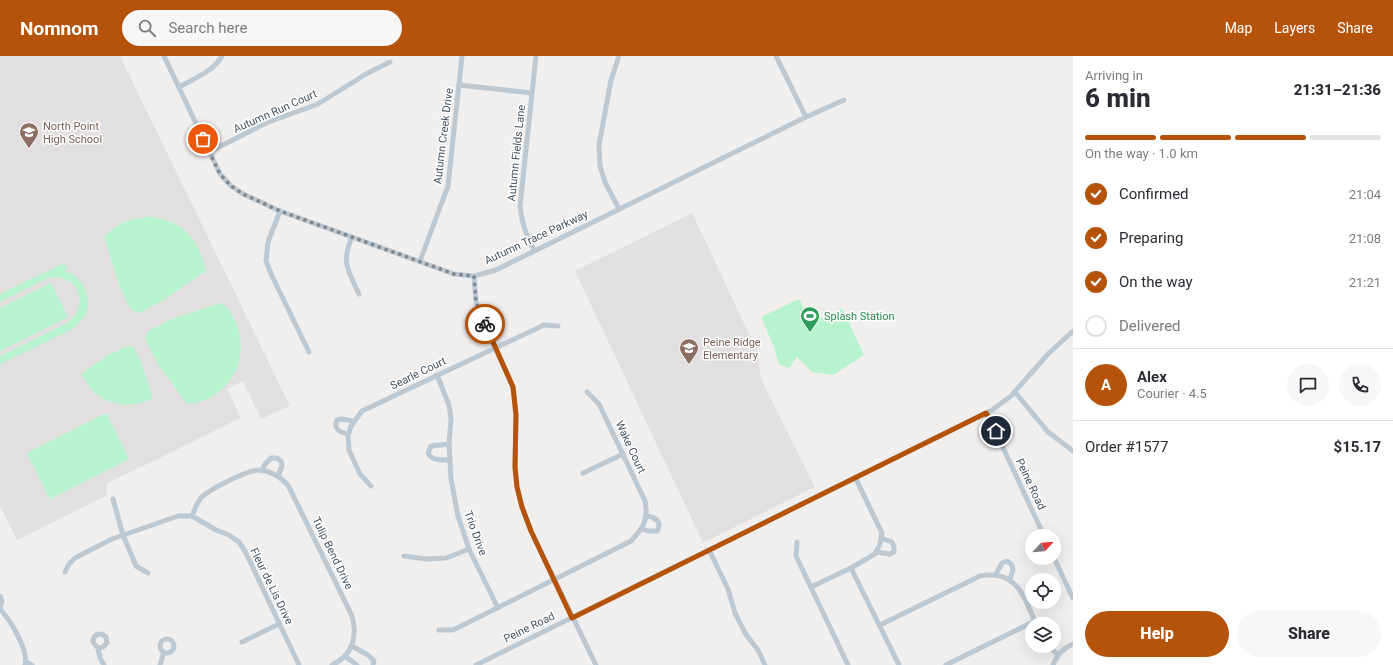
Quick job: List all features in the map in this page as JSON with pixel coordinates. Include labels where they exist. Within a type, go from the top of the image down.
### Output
[{"type":"street","name":"Autumn Trace Parkway","points":[[164,56],[220,174],[231,186],[243,194],[280,211],[454,274],[474,276],[496,270],[806,117],[844,100]]},
{"type":"street","points":[[179,87],[211,69],[222,56]]},
{"type":"street","name":"Autumn Creek Drive","points":[[420,261],[448,186],[462,56]]},
{"type":"street","name":"Autumn Fields Lane","points":[[534,250],[524,232],[521,221],[520,206],[536,56]]},
{"type":"street","points":[[619,56],[612,80],[599,145],[600,166],[605,182],[619,209]]},
{"type":"street","points":[[776,56],[806,117]]},
{"type":"street","name":"Autumn Run Court","points":[[209,152],[266,123],[318,104],[366,74],[390,62]]},
{"type":"street","points":[[459,86],[532,93]]},
{"type":"street","points":[[280,211],[268,242],[266,260],[272,276],[309,352]]},
{"type":"street","points":[[352,237],[346,249],[348,271],[359,294]]},
{"type":"street","points":[[474,276],[476,302],[513,387],[516,415],[515,467],[520,498],[531,531],[596,665]]},
{"type":"street","name":"Searle Court","points":[[371,486],[360,474],[349,450],[348,434],[353,421],[362,411],[495,346],[544,324],[558,326]]},
{"type":"street","points":[[986,413],[1000,405],[1015,392],[1044,358],[1073,331]]},
{"type":"street","name":"Trio Drive","points":[[437,375],[450,405],[451,419],[449,444],[451,479],[458,516],[469,549],[498,608]]},
{"type":"street","name":"Wake Court","points":[[439,630],[452,630],[631,542],[642,529],[647,511],[645,501],[600,404],[587,392]]},
{"type":"street","points":[[1015,392],[1048,432],[1073,451]]},
{"type":"street","name":"Peine Road","points":[[476,665],[986,413],[1041,529]]},
{"type":"street","points":[[348,434],[338,431],[336,428],[337,420],[341,419],[353,421]]},
{"type":"street","points":[[449,444],[431,446],[428,453],[430,456],[438,460],[450,460]]},
{"type":"street","points":[[583,473],[623,454]]},
{"type":"street","points":[[65,572],[69,564],[75,558],[112,539],[178,516],[192,516],[202,497],[212,490],[248,472],[258,470],[278,476],[282,466],[281,461],[277,458],[271,458],[262,471]]},
{"type":"street","name":"Tulip Bend Drive","points":[[278,476],[288,485],[294,496],[355,625],[355,636],[352,646],[339,662],[332,665]]},
{"type":"street","points":[[811,587],[851,568],[875,554],[880,544],[882,533],[855,477]]},
{"type":"street","points":[[113,499],[123,535],[136,566],[148,573]]},
{"type":"street","name":"Fleur de Lis Drive","points":[[192,516],[216,530],[229,535],[239,542],[245,551],[299,665]]},
{"type":"street","points":[[642,529],[652,532],[657,531],[659,527],[659,523],[656,519],[652,516],[646,516]]},
{"type":"street","points":[[876,552],[890,554],[894,552],[892,542],[881,538]]},
{"type":"street","points":[[797,542],[796,556],[848,665]]},
{"type":"street","points":[[404,556],[426,559],[446,558],[469,549]]},
{"type":"street","points":[[709,550],[728,588],[735,614],[745,633],[758,650],[765,665]]},
{"type":"street","points":[[996,574],[1002,563],[1007,561],[1012,565],[1013,570],[1010,579]]},
{"type":"street","points":[[1057,565],[1073,598]]},
{"type":"street","points":[[851,568],[900,665]]},
{"type":"street","points":[[880,626],[980,576],[996,574],[1010,579],[1019,588],[1034,617]]},
{"type":"street","points":[[0,596],[2,601],[0,608],[9,619],[25,652],[25,664],[32,665]]},
{"type":"street","points":[[242,642],[279,624]]},
{"type":"street","points":[[946,665],[1025,627]]},
{"type":"street","points":[[1053,665],[1057,654],[1073,644]]},
{"type":"street","points":[[352,646],[368,655],[374,661],[373,665]]},
{"type":"street","points":[[98,648],[100,658],[104,665]]},
{"type":"street","points":[[160,665],[164,652]]},
{"type":"street","points":[[345,656],[357,665]]},
{"type":"shaded area","points":[[0,56],[120,56],[290,406],[261,419],[243,381],[227,389],[241,418],[106,484],[107,495],[17,540],[0,506]]},
{"type":"shaded area","name":"Peine Ridge Elementary","points":[[692,213],[757,351],[761,379],[815,487],[703,543],[575,271]]},
{"type":"green space","points":[[151,217],[163,219],[173,223],[188,234],[199,250],[206,271],[162,301],[140,313],[131,310],[119,285],[104,237],[120,224],[137,218]]},
{"type":"green space","points":[[64,263],[67,269],[64,271],[70,273],[81,282],[87,294],[88,307],[86,314],[71,330],[0,364],[0,356],[67,323],[75,315],[79,307],[80,298],[78,290],[73,284],[66,279],[57,278],[46,279],[0,302],[0,294]]},
{"type":"green space","points":[[51,283],[68,317],[0,351],[0,308]]},
{"type":"green space","name":"Splash Station","points":[[799,299],[807,313],[811,316],[820,318],[834,313],[842,308],[864,355],[833,375],[812,372],[797,357],[789,368],[779,364],[774,347],[761,317]]},
{"type":"green space","points":[[221,303],[227,308],[235,320],[238,328],[241,341],[237,367],[223,388],[213,396],[201,402],[187,404],[157,363],[145,339],[148,331],[174,318]]},
{"type":"green space","points":[[128,346],[134,348],[143,367],[153,399],[141,403],[125,405],[108,401],[94,393],[81,374],[108,355]]},
{"type":"green space","points":[[106,413],[129,459],[50,499],[27,453]]},
{"type":"way so far","points":[[203,139],[220,174],[231,186],[243,194],[280,211],[454,274],[474,276],[476,302],[485,324]]},
{"type":"place","name":"North Point High School","points":[[29,149]]},
{"type":"place","name":"Splash Station","points":[[810,333]]},
{"type":"place","name":"Peine Ridge Elementary","points":[[689,365]]},
{"type":"route","points":[[485,324],[513,387],[516,415],[515,467],[517,487],[522,507],[531,531],[572,618],[986,413],[996,431]]}]
